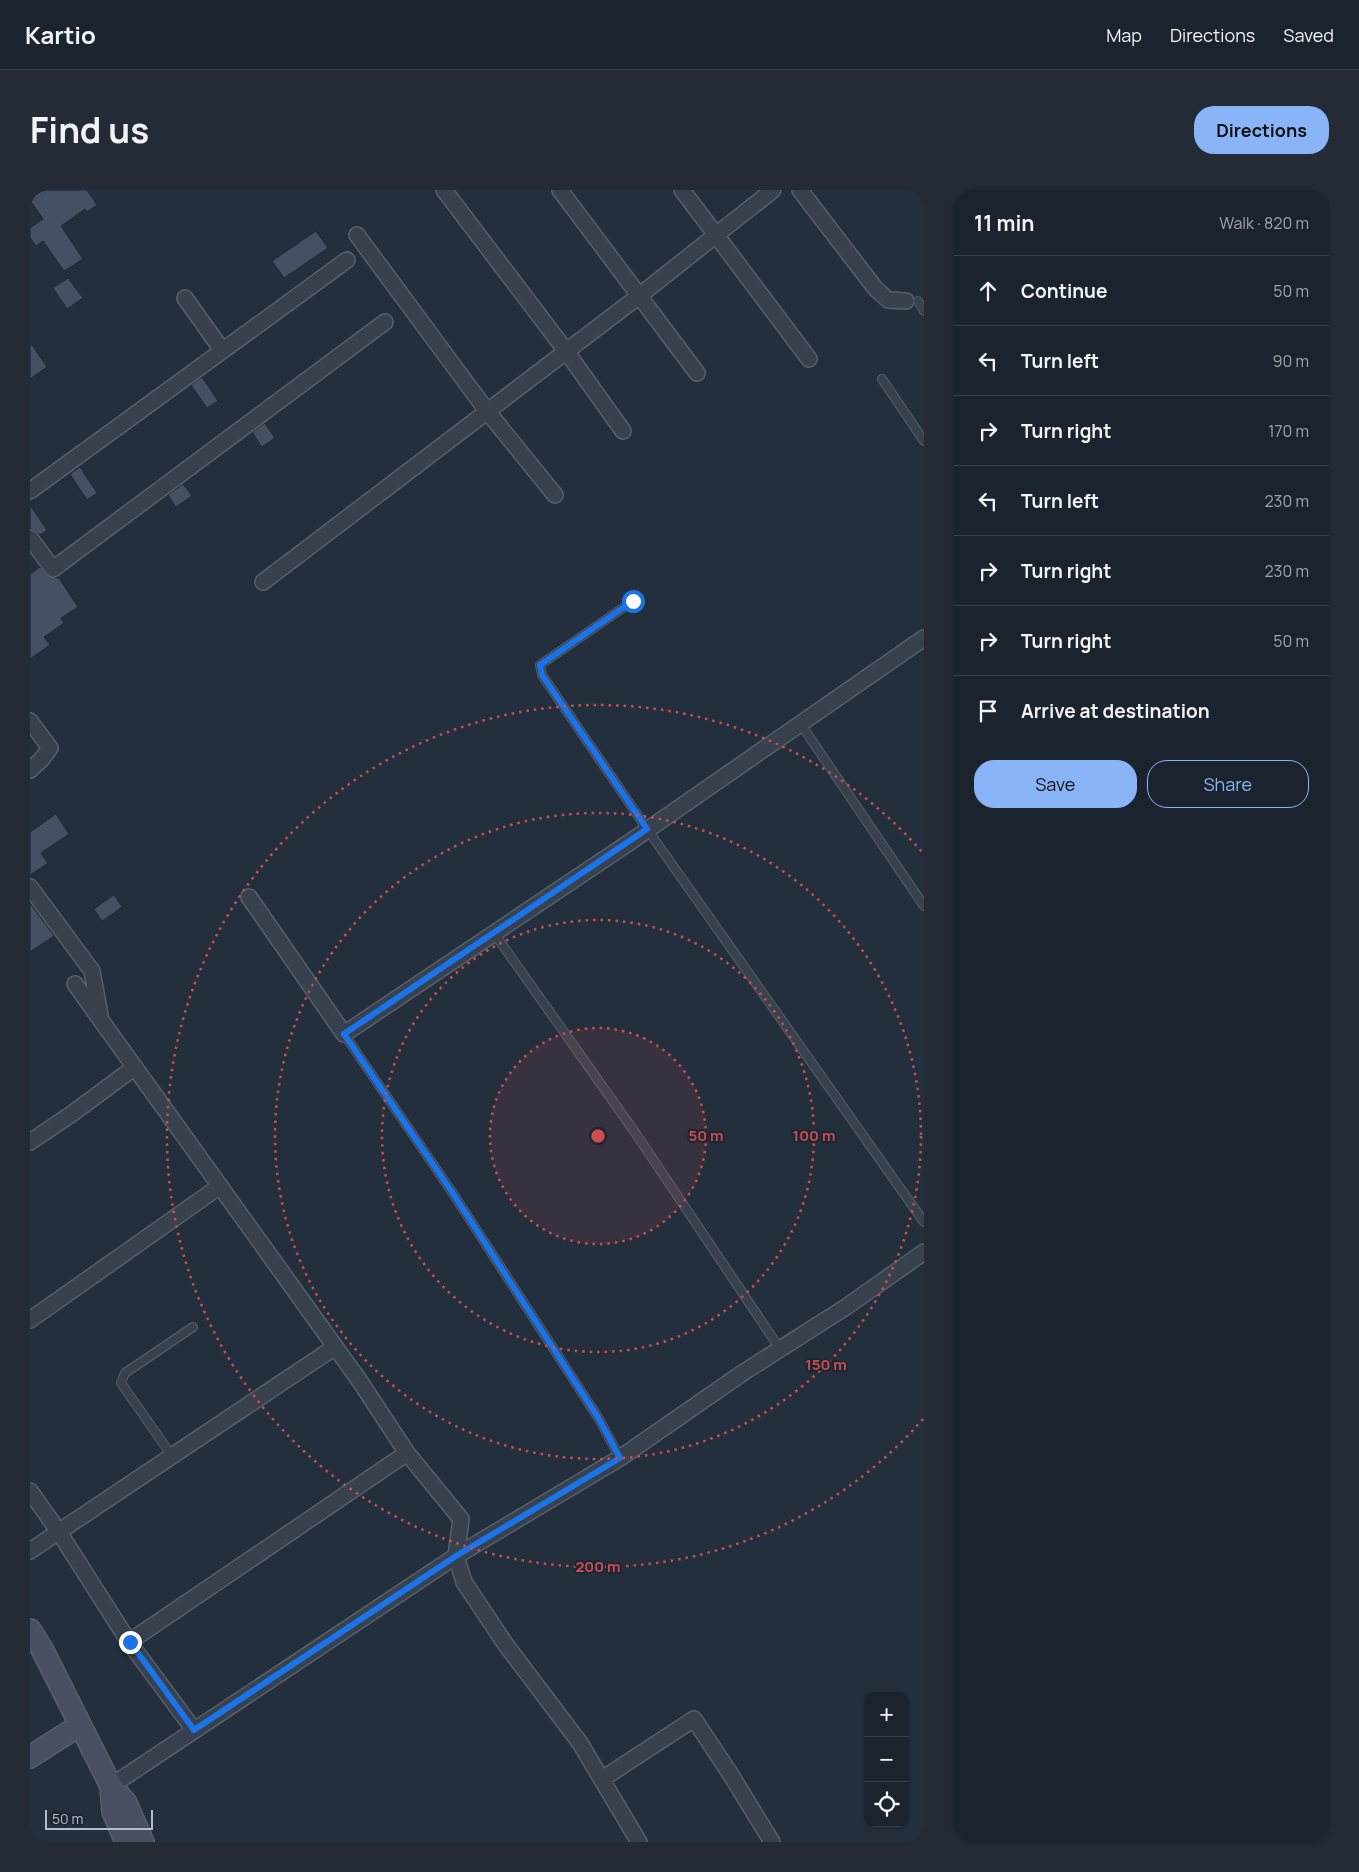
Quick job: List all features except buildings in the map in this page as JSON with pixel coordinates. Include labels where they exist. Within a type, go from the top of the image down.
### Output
[{"type":"street","points":[[444,190],[566,351],[623,431]]},
{"type":"street","points":[[560,190],[697,373]]},
{"type":"street","points":[[682,190],[809,359]]},
{"type":"street","points":[[264,582],[639,296],[773,190]]},
{"type":"street","points":[[800,190],[875,288],[888,300],[912,301]]},
{"type":"street","points":[[357,235],[487,411],[555,495]]},
{"type":"street","points":[[30,491],[347,260]]},
{"type":"street","points":[[185,298],[222,350]]},
{"type":"street","points":[[30,538],[53,570],[385,322]]},
{"type":"street","points":[[249,896],[344,1034],[647,829],[924,638]]},
{"type":"street","points":[[30,722],[50,749],[30,770]]},
{"type":"street","points":[[30,887],[92,971],[101,1019]]},
{"type":"street","points":[[76,984],[359,1380],[407,1453],[461,1519],[456,1556],[464,1582],[500,1637],[580,1743],[640,1842]]},
{"type":"street","points":[[30,1142],[74,1113],[135,1068]]},
{"type":"street","points":[[30,1320],[220,1186]]},
{"type":"street","points":[[111,1786],[456,1556],[620,1458],[780,1349],[846,1307],[924,1252]]},
{"type":"street","points":[[30,1551],[334,1347]]},
{"type":"street","points":[[130,1642],[407,1453]]},
{"type":"street","points":[[30,1491],[59,1532],[130,1642],[194,1730]]},
{"type":"street","points":[[30,1630],[42,1649],[111,1786],[126,1803],[143,1842]]},
{"type":"street","points":[[602,1779],[694,1719],[772,1842]]},
{"type":"street","points":[[31,1754],[80,1725]]},
{"type":"street","points":[[111,1786],[113,1812],[126,1842]]},
{"type":"lane","points":[[912,301],[924,311]]},
{"type":"lane","points":[[882,379],[924,441]]},
{"type":"lane","points":[[633,601],[540,665],[542,675],[647,829],[924,1222]]},
{"type":"lane","points":[[800,723],[924,906]]},
{"type":"lane","points":[[494,933],[634,1131],[780,1349]]},
{"type":"lane","points":[[344,1034],[462,1208],[599,1419],[620,1458]]},
{"type":"lane","points":[[172,1456],[122,1382],[125,1373],[193,1326]]},
{"type":"route","points":[[130,1642],[194,1730],[456,1556],[620,1458],[599,1419],[452,1192],[344,1034],[647,829],[542,675],[540,665],[633,601]]}]
